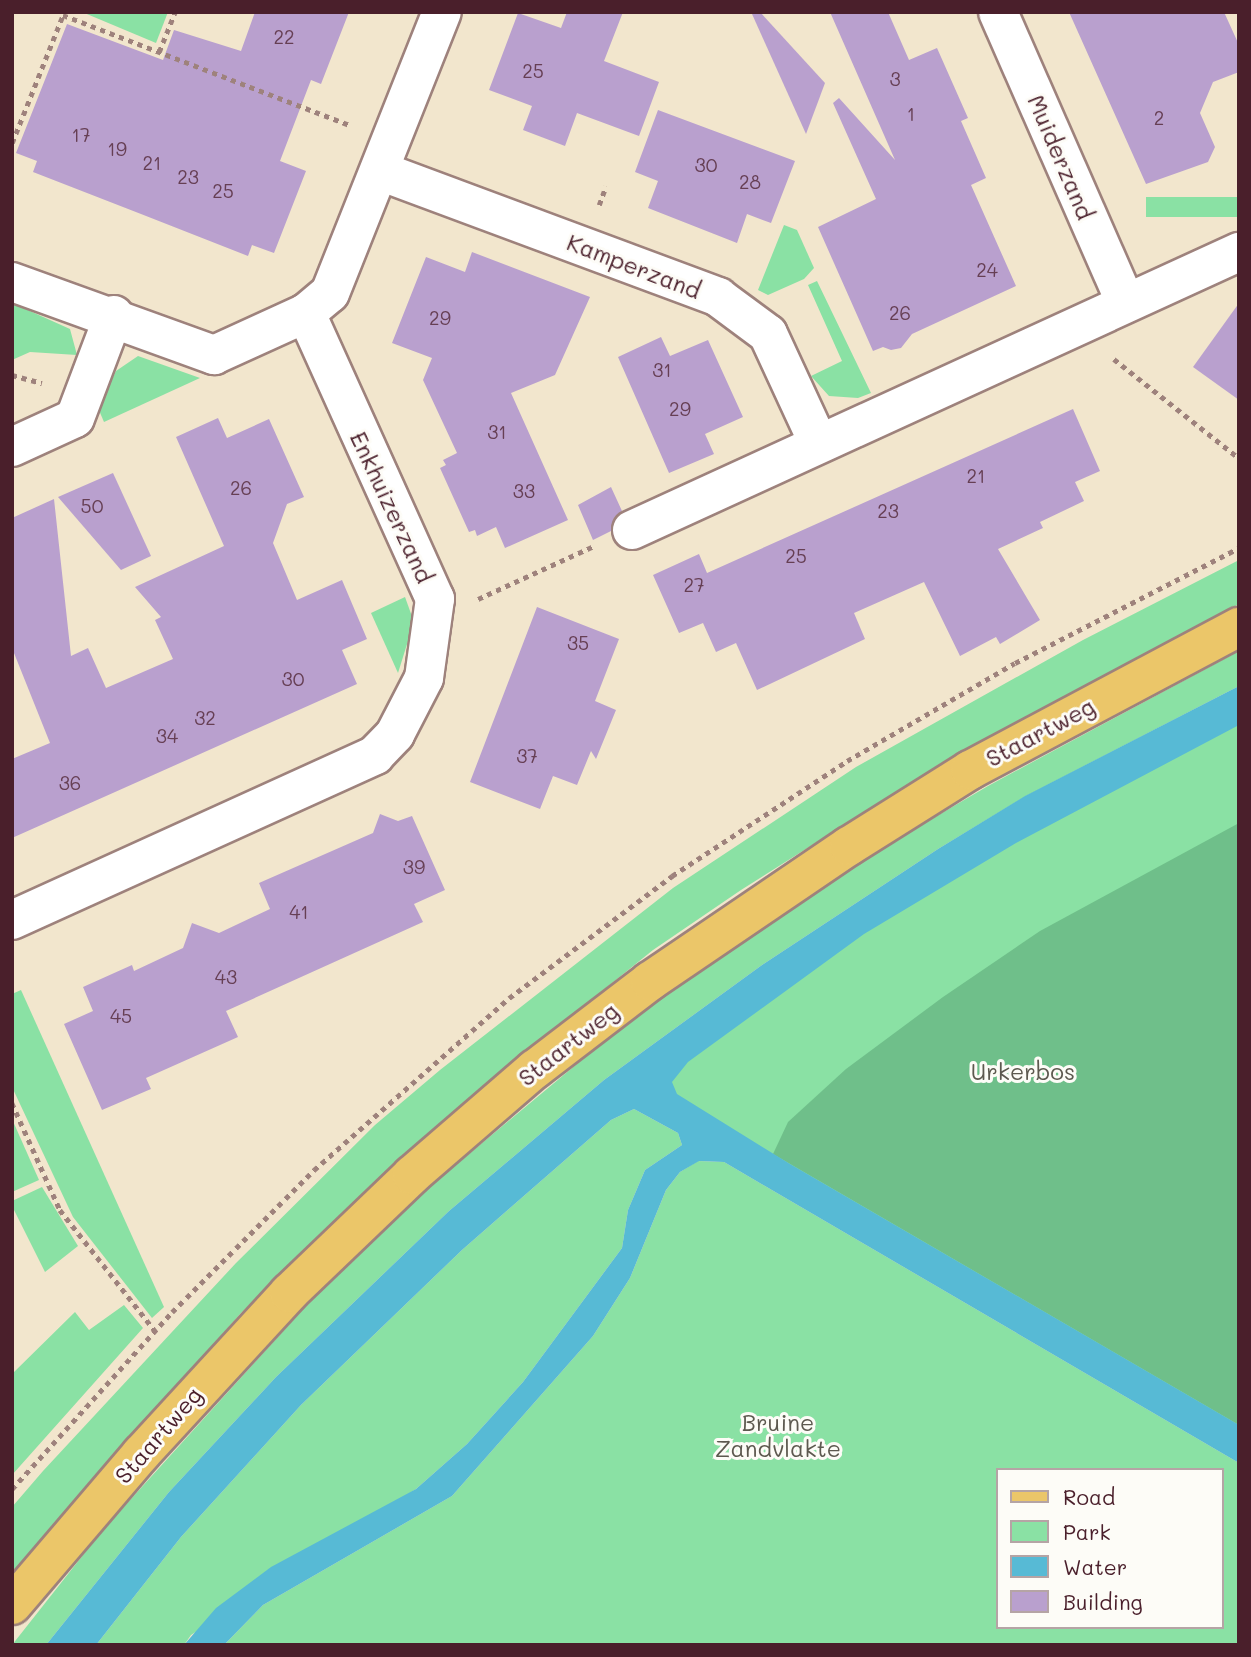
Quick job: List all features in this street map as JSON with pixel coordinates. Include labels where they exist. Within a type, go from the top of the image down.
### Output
[{"type":"main road","name":"Staartweg","points":[[12,1605],[150,1444],[289,1293],[412,1175],[535,1069],[660,974],[849,846],[970,770],[1239,627]]},
{"type":"street","points":[[12,282],[114,315],[214,355],[306,313],[330,293],[442,12]]},
{"type":"street","name":"Muiderzand","points":[[998,12],[1108,310]]},
{"type":"street","name":"Kamperzand","points":[[386,156],[718,297],[768,334],[818,442]]},
{"type":"street","points":[[632,530],[818,442],[1239,252]]},
{"type":"street","name":"Enkhuizerzand","points":[[12,920],[375,755],[395,734],[424,678],[435,598],[306,313]]},
{"type":"street","points":[[12,447],[75,418],[114,315]]},
{"type":"path","points":[[72,19],[75,12]]},
{"type":"path","points":[[159,52],[175,12]]},
{"type":"path","points":[[12,143],[63,15],[159,52],[386,156]]},
{"type":"path","points":[[1108,310],[1107,351],[1128,373],[1239,458]]},
{"type":"path","points":[[432,620],[632,530]]},
{"type":"path","points":[[12,1103],[60,1210],[156,1332]]},
{"type":"green space","points":[[82,12],[168,12],[156,43]]},
{"type":"green space","points":[[1146,197],[1239,197],[1239,217],[1146,217]]},
{"type":"green space","points":[[784,225],[797,230],[814,268],[804,279],[768,295],[758,290]]},
{"type":"green space","points":[[817,281],[871,393],[858,398],[829,396],[811,376],[842,361],[808,285]]},
{"type":"green space","points":[[12,303],[70,329],[77,355],[30,352],[12,360]]},
{"type":"green space","points":[[138,356],[200,378],[104,422],[98,408],[116,371]]},
{"type":"green space","points":[[1239,560],[1239,604],[956,754],[741,890],[653,950],[467,1100],[241,1313],[12,1573],[12,1507],[236,1263],[375,1125],[440,1070],[673,888],[856,767],[1083,640]]},
{"type":"green space","points":[[405,597],[414,622],[398,673],[371,613]]},
{"type":"green space","points":[[1239,651],[1239,686],[1026,796],[938,849],[762,965],[604,1080],[449,1211],[276,1377],[169,1492],[46,1645],[12,1645],[102,1531],[305,1307],[409,1204],[632,1018],[867,857],[988,786]]},
{"type":"green space","name":"Urkerbos","points":[[1239,705],[1239,1442],[627,1079],[830,936]]},
{"type":"green space","name":"Urkerbos","points":[[1239,823],[1239,1425],[773,1154],[788,1122],[846,1069],[943,997],[1040,931]]},
{"type":"green space","points":[[21,990],[164,1307],[152,1318],[73,1217],[12,1087],[12,994]]},
{"type":"green space","points":[[634,1109],[678,1133],[682,1145],[645,1170],[628,1210],[622,1248],[523,1382],[467,1444],[416,1489],[191,1635],[184,1645],[96,1645],[181,1537],[301,1405],[462,1250],[611,1120]]},
{"type":"green space","points":[[12,1119],[39,1180],[12,1192]]},
{"type":"green space","name":"Bruine Zandvlakte","points":[[698,1161],[724,1162],[1239,1463],[1239,1645],[224,1645],[263,1605],[452,1496],[593,1336],[630,1278],[666,1190],[680,1172]]},
{"type":"green space","points":[[42,1187],[78,1246],[45,1272],[12,1206],[12,1201]]},
{"type":"green space","points":[[124,1305],[143,1328],[12,1475],[12,1374],[75,1312],[89,1330]]},
{"type":"water","points":[[1239,686],[1239,725],[1016,843],[864,934],[688,1062],[672,1082],[677,1094],[790,1164],[1239,1425],[1239,1463],[724,1162],[699,1161],[680,1172],[666,1190],[630,1278],[593,1336],[452,1496],[263,1605],[224,1645],[184,1645],[216,1608],[271,1567],[416,1489],[467,1444],[523,1382],[622,1248],[628,1210],[645,1170],[682,1145],[678,1133],[634,1109],[611,1120],[462,1250],[301,1405],[181,1537],[96,1645],[46,1645],[169,1492],[276,1377],[449,1211],[604,1080],[762,965],[938,849],[1025,796]]},
{"type":"building","points":[[255,12],[349,12],[321,84],[311,80],[280,161],[306,171],[274,253],[252,245],[248,256],[33,172],[37,161],[16,153],[67,24],[163,60],[174,30],[241,51]]},
{"type":"building","points":[[567,12],[623,12],[604,61],[659,82],[639,136],[577,113],[565,146],[523,130],[532,106],[489,90],[518,13],[561,28]]},
{"type":"building","points":[[760,12],[825,83],[806,134],[752,14]]},
{"type":"building","points":[[830,12],[888,12],[909,60],[937,48],[968,118],[961,121],[986,178],[971,185],[1016,286],[912,334],[901,348],[891,350],[883,347],[873,351],[818,227],[876,199],[833,103],[839,98],[895,160]]},
{"type":"building","points":[[1069,12],[1224,12],[1239,45],[1239,72],[1213,82],[1200,113],[1215,147],[1208,162],[1146,184]]},
{"type":"building","points":[[658,110],[795,161],[771,223],[747,214],[737,243],[648,208],[658,181],[635,172]]},
{"type":"building","points":[[472,252],[590,297],[555,375],[511,393],[568,520],[505,548],[496,527],[477,536],[475,530],[469,532],[440,468],[446,465],[443,460],[457,453],[423,380],[432,358],[392,343],[426,257],[465,272]]},
{"type":"building","points":[[1239,303],[1239,400],[1193,367]]},
{"type":"building","points":[[661,337],[670,356],[708,340],[743,417],[705,434],[714,454],[669,473],[618,357]]},
{"type":"building","points":[[1073,409],[1100,471],[1075,482],[1084,501],[1040,522],[1043,528],[998,549],[1040,620],[1000,644],[996,637],[960,656],[924,582],[854,613],[865,639],[757,690],[736,643],[716,652],[703,623],[679,633],[653,575],[699,554],[707,573]]},
{"type":"building","points":[[218,418],[227,438],[269,419],[304,497],[287,504],[273,543],[297,600],[342,580],[367,639],[342,650],[357,684],[12,838],[12,759],[50,743],[12,648],[12,518],[54,499],[71,656],[88,648],[106,688],[173,659],[155,620],[161,617],[135,587],[224,546],[176,437]]},
{"type":"building","points":[[113,473],[151,556],[121,570],[58,497]]},
{"type":"building","points":[[611,487],[622,511],[614,518],[611,531],[593,540],[578,505]]},
{"type":"building","points":[[537,607],[619,639],[595,701],[616,710],[596,759],[591,751],[577,785],[553,776],[540,809],[470,782]]},
{"type":"building","points":[[380,814],[398,821],[412,816],[445,890],[414,904],[423,922],[226,1011],[238,1037],[146,1078],[151,1089],[102,1110],[64,1024],[93,1011],[83,987],[132,965],[134,971],[183,948],[192,923],[219,933],[270,909],[259,883],[373,833]]}]
